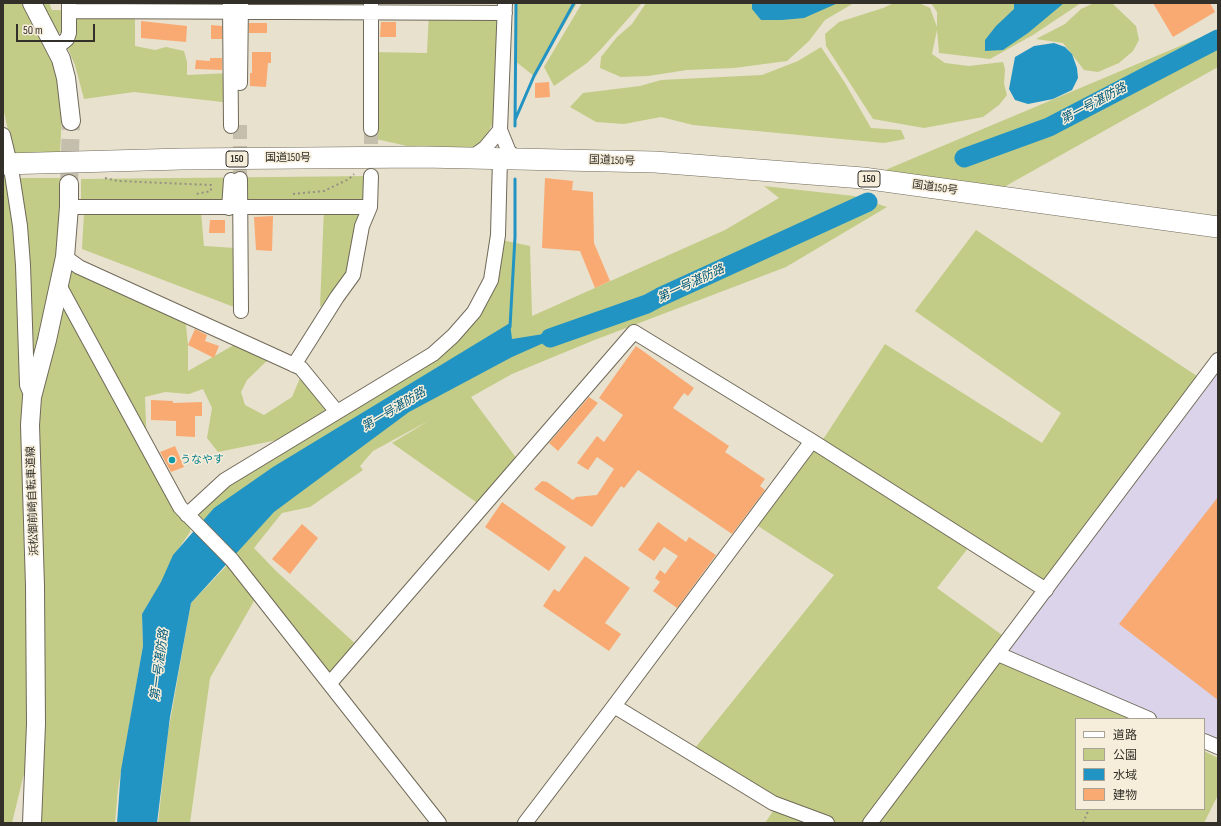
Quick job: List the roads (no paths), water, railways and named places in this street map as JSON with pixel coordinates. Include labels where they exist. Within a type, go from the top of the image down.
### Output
[{"type":"highway","name":"国道150号","points":[[6,164],[182,159],[471,158],[655,162],[863,178],[1218,227]]},
{"type":"main road","points":[[32,3],[56,48],[66,78],[71,121]]},
{"type":"main road","name":"浜松御前崎自転車道線","points":[[32,823],[36,716],[35,586],[30,425],[32,397],[65,257],[69,207],[69,184]]},
{"type":"street","points":[[56,48],[67,39],[69,7],[505,8],[500,130],[509,152],[491,280],[474,312],[453,336],[433,354],[225,480],[187,515]]},
{"type":"street","points":[[235,125],[236,7]]},
{"type":"street","points":[[371,8],[371,129]]},
{"type":"street","points":[[471,158],[485,148],[500,130]]},
{"type":"street","points":[[3,135],[6,164],[20,226],[23,265],[27,385],[32,397]]},
{"type":"street","points":[[294,365],[336,297],[354,275],[362,226],[370,208],[371,176]]},
{"type":"street","points":[[235,180],[235,208],[241,312]]},
{"type":"street","points":[[69,207],[370,208]]},
{"type":"street","points":[[65,257],[79,267],[301,368],[337,412]]},
{"type":"street","points":[[59,285],[180,507],[232,560],[439,823]]},
{"type":"street","points":[[330,683],[634,332],[812,441],[1046,590]]},
{"type":"street","points":[[870,823],[1218,360]]},
{"type":"street","points":[[525,823],[812,441]]},
{"type":"street","points":[[998,654],[1147,718]]},
{"type":"street","points":[[614,706],[773,803],[827,823]]},
{"type":"street","points":[[1205,742],[1218,747]]},
{"type":"water","points":[[752,3],[838,3],[804,18],[761,20],[752,9]]},
{"type":"water","points":[[1014,3],[1064,3],[1028,33],[1003,50],[985,51],[985,40],[996,26],[1014,9]]},
{"type":"water","points":[[1054,43],[1065,47],[1072,54],[1077,68],[1078,78],[1072,90],[1053,99],[1028,104],[1015,100],[1009,89],[1015,57],[1034,46]]},
{"type":"water","points":[[510,323],[512,339],[575,329],[512,357],[409,412],[274,512],[191,603],[170,717],[157,823],[117,823],[121,770],[143,646],[142,614],[161,582],[173,555],[214,508],[273,467]]},
{"type":"waterway","points":[[515,126],[516,3]]},
{"type":"waterway","points":[[515,120],[534,76],[574,3]]},
{"type":"waterway","name":"第一号湛防路","points":[[964,158],[1049,127],[1218,39]]},
{"type":"waterway","points":[[510,327],[515,237],[515,179]]},
{"type":"waterway","name":"第一号湛防路","points":[[550,338],[647,304],[868,202]]},
{"type":"tunnel","points":[[69,184],[71,121]]},
{"type":"tunnel","points":[[240,125],[240,179]]},
{"type":"tunnel","points":[[371,129],[371,165]]},
{"type":"place","name":"うなやす","points":[[172,460]]}]
